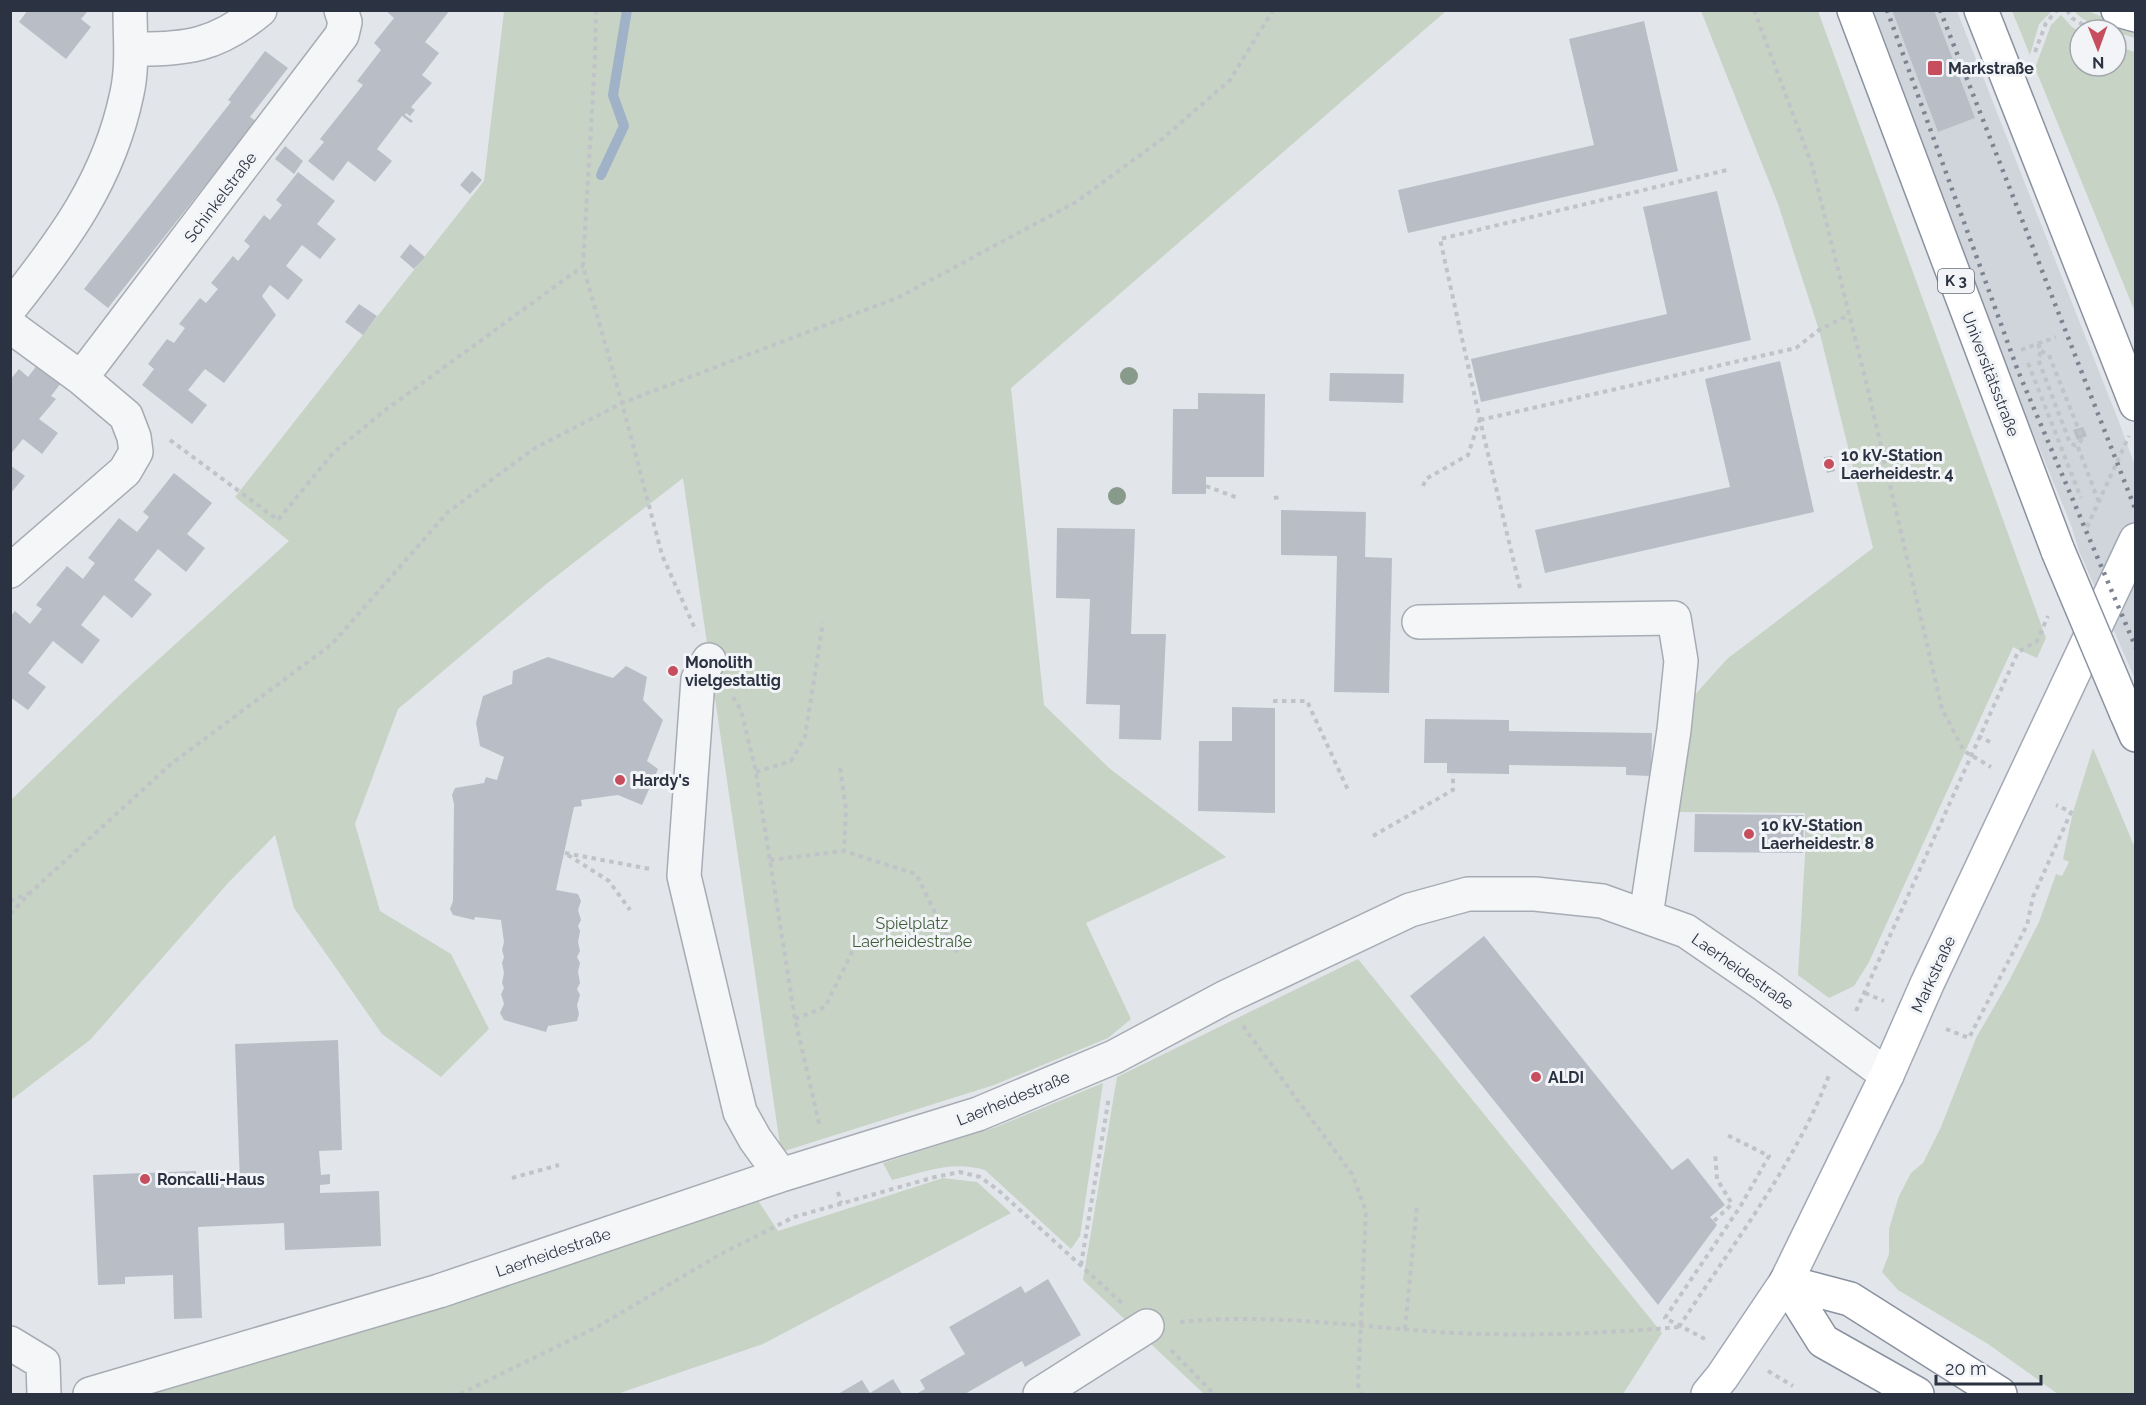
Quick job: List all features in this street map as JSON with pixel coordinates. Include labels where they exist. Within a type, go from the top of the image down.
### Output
[{"type":"main road","name":"Universitätsstraße","points":[[1854,10],[2071,542],[2131,724]]},
{"type":"main road","points":[[1981,10],[2133,410]]},
{"type":"main road","points":[[2118,10],[2136,15]]},
{"type":"main road","name":"Markstraße","points":[[1708,1395],[1786,1282],[1887,1075],[2136,540]]},
{"type":"main road","points":[[1786,1282],[1823,1341],[1917,1395]]},
{"type":"main road","points":[[1786,1282],[1850,1299],[2000,1395]]},
{"type":"street","points":[[10,308],[57,250],[99,179],[117,133],[128,91],[130,10]]},
{"type":"street","points":[[130,49],[188,47],[219,38],[242,25],[260,10]]},
{"type":"street","name":"Schinkelstraße","points":[[81,378],[342,35],[345,22],[341,10]]},
{"type":"street","points":[[10,326],[81,378],[126,416],[134,437],[136,452],[125,471],[10,571]]},
{"type":"street","points":[[1419,622],[1674,618],[1681,661],[1674,730],[1646,916]]},
{"type":"street","points":[[709,660],[698,679],[684,876],[740,1112],[755,1139],[781,1174]]},
{"type":"street","name":"Laerheidestraße","points":[[90,1395],[439,1291],[781,1174],[978,1114],[1114,1057],[1224,999],[1410,910],[1468,894],[1535,894],[1602,901],[1686,931],[1766,986],[1887,1075]]},
{"type":"street","points":[[1040,1395],[1147,1326]]},
{"type":"street","points":[[10,1343],[43,1363],[44,1395]]},
{"type":"path","points":[[596,10],[583,266],[662,555],[709,660],[741,710],[756,772],[795,1019],[828,1160]]},
{"type":"path","points":[[10,914],[171,764],[332,644],[448,512],[535,448],[622,403],[899,297],[1076,202],[1162,139],[1230,80],[1273,10]]},
{"type":"path","points":[[1754,10],[1812,165],[1942,709],[1964,751],[2022,785]]},
{"type":"path","points":[[1528,620],[1440,239],[1727,170]]},
{"type":"path","points":[[134,437],[164,436],[278,520],[333,453],[384,411],[583,266]]},
{"type":"path","points":[[1480,420],[1796,348],[1819,330],[1849,315]]},
{"type":"path","points":[[2021,350],[2056,337]]},
{"type":"path","points":[[2038,344],[2041,351],[2049,355],[2082,438],[2078,447]]},
{"type":"path","points":[[2041,351],[2038,359],[2070,443],[2078,447],[2099,501]]},
{"type":"path","points":[[2028,363],[2081,498]]},
{"type":"path","points":[[2071,542],[2099,501],[2133,410]]},
{"type":"path","points":[[1422,486],[1426,479],[1468,455],[1480,420]]},
{"type":"path","points":[[1206,486],[1238,498]]},
{"type":"path","points":[[1274,498],[1281,496]]},
{"type":"path","points":[[2051,609],[2037,641],[2018,652],[1978,736],[1865,993],[1969,1038],[2027,925],[2033,897],[2071,812],[2056,805]]},
{"type":"path","points":[[756,772],[791,761],[805,737],[823,622]]},
{"type":"path","points":[[1273,701],[1306,700],[1348,790]]},
{"type":"path","points":[[1978,736],[1994,744]]},
{"type":"path","points":[[840,768],[846,809],[844,851]]},
{"type":"path","points":[[1373,836],[1453,790],[1453,774]]},
{"type":"path","points":[[770,860],[844,851],[916,874],[945,933],[959,955]]},
{"type":"path","points":[[630,910],[609,881],[565,853],[684,876]]},
{"type":"path","points":[[10,901],[31,892]]},
{"type":"path","points":[[795,1019],[825,1007],[855,945]]},
{"type":"path","points":[[1224,999],[1281,1080],[1352,1174],[1366,1211],[1358,1384],[1361,1395]]},
{"type":"path","points":[[1679,1327],[1783,1168],[1819,1101],[1841,1042]]},
{"type":"path","points":[[1081,1265],[1114,1057]]},
{"type":"path","points":[[1679,1327],[1665,1318],[1740,1207],[1769,1156],[1725,1134]]},
{"type":"path","points":[[1714,1221],[1732,1204],[1717,1179],[1715,1152]]},
{"type":"path","points":[[512,1178],[560,1165]]},
{"type":"path","points":[[459,1395],[597,1328],[719,1256],[794,1217],[934,1177],[960,1172],[980,1177],[998,1190],[1147,1326],[1214,1395]]},
{"type":"path","points":[[1405,1329],[1416,1205]]},
{"type":"path","points":[[1147,1326],[1203,1320],[1269,1319],[1516,1335],[1600,1334],[1679,1327]]},
{"type":"shaded area","points":[[1874,11],[1957,11],[2119,422],[2135,466],[2135,679],[2079,551],[2071,525],[2013,384]]},
{"type":"green space","name":"Spielplatz Laerheidestraße","points":[[504,11],[1446,11],[1011,388],[1044,705],[1109,768],[1226,857],[1086,923],[1131,1019],[1108,1038],[994,1085],[781,1152],[683,478],[545,585],[398,709],[355,824],[380,911],[451,954],[489,1029],[441,1077],[382,1034],[294,908],[275,835],[229,882],[90,1040],[11,1100],[11,800],[127,688],[289,541],[235,497],[484,181]]},
{"type":"green space","points":[[1701,11],[1818,11],[2046,638],[2037,658],[2013,647],[1869,962],[1854,986],[1829,998],[1798,975],[1805,855],[1805,813],[1679,812],[1692,698],[1727,659],[1873,548],[1819,330],[1778,204]]},
{"type":"green space","points":[[2012,11],[2052,11],[2039,24],[2030,55]]},
{"type":"green space","points":[[2074,11],[2088,11],[2105,18],[2082,18]]},
{"type":"green space","points":[[2061,15],[2068,23],[2068,78],[2128,78],[2128,50],[2135,52],[2135,312],[2035,68],[2051,25]]},
{"type":"green space","points":[[2128,24],[2135,26],[2135,38],[2128,36]]},
{"type":"green space","points":[[2093,748],[2135,848],[2135,1394],[2058,1394],[1988,1344],[1898,1290],[1882,1272],[1889,1254],[1889,1229],[1899,1196],[1911,1173],[1923,1163],[1941,1127],[1976,1038],[2039,922],[2056,874],[2062,876],[2069,862],[2063,859],[2073,812]]},
{"type":"green space","points":[[1358,959],[1662,1333],[1623,1394],[1204,1394],[1083,1280],[1117,1077]]},
{"type":"green space","points":[[1103,1083],[1080,1236],[1071,1249],[985,1170],[973,1167],[950,1167],[892,1180],[883,1163],[996,1127]]},
{"type":"green space","points":[[943,1178],[977,1182],[1011,1213],[763,1344],[617,1394],[127,1394],[757,1199],[778,1231]]},
{"type":"building","points":[[28,10],[85,10],[87,12],[81,19],[91,27],[66,59],[19,22]]},
{"type":"building","points":[[385,10],[450,10],[425,42],[439,53],[422,75],[432,83],[411,107],[415,110],[410,116],[406,113],[405,115],[413,121],[411,123],[402,116],[377,149],[392,161],[375,182],[348,161],[333,181],[308,161],[324,142],[320,139],[363,85],[357,81],[381,50],[374,43],[394,18]]},
{"type":"building","points":[[1892,10],[1934,10],[1975,118],[1938,132]]},
{"type":"building","points":[[1644,21],[1678,171],[1408,233],[1398,190],[1594,145],[1569,39]]},
{"type":"building","points":[[265,51],[288,68],[250,117],[256,121],[108,308],[84,289],[231,102],[228,100]]},
{"type":"building","points":[[285,146],[303,161],[294,174],[275,159]]},
{"type":"building","points":[[472,171],[482,180],[470,194],[460,185]]},
{"type":"building","points":[[298,172],[335,201],[317,224],[336,239],[320,259],[302,245],[286,266],[303,280],[288,300],[270,285],[262,296],[276,315],[224,383],[205,369],[188,390],[207,405],[192,424],[142,385],[154,369],[148,364],[167,339],[174,343],[185,328],[179,324],[200,298],[206,303],[218,289],[211,283],[233,256],[238,261],[250,246],[244,241],[264,215],[270,220],[282,205],[276,200]]},
{"type":"building","points":[[1717,191],[1751,340],[1481,402],[1471,359],[1667,314],[1643,207]]},
{"type":"building","points":[[410,244],[425,257],[414,269],[400,257]]},
{"type":"building","points":[[359,304],[377,316],[363,335],[345,322]]},
{"type":"building","points":[[1780,361],[1814,512],[1545,573],[1535,530],[1730,487],[1705,379]]},
{"type":"building","points":[[38,364],[61,383],[51,396],[56,399],[39,419],[58,433],[42,454],[23,439],[10,455],[10,380],[19,369],[28,377]]},
{"type":"building","points":[[1330,373],[1404,374],[1403,403],[1329,401]]},
{"type":"building","points":[[1198,393],[1265,394],[1264,477],[1206,477],[1206,494],[1172,494],[1173,409],[1198,409]]},
{"type":"building","points":[[2083,427],[2087,436],[2077,440],[2073,430]]},
{"type":"building","name":"10 kV-Station Laerheidestr. 4","points":[[1832,456],[1835,471],[1827,473],[1824,457]]},
{"type":"building","points":[[10,465],[25,476],[10,494]]},
{"type":"building","points":[[174,473],[212,503],[187,534],[205,548],[186,572],[158,549],[134,580],[152,594],[132,618],[104,595],[81,625],[100,640],[82,664],[53,641],[28,673],[46,687],[28,710],[10,697],[10,617],[15,611],[30,624],[42,609],[36,605],[67,566],[83,579],[95,563],[88,558],[119,518],[137,532],[149,517],[143,512]]},
{"type":"building","points":[[1281,510],[1366,512],[1365,557],[1392,558],[1389,693],[1334,692],[1337,556],[1281,555]]},
{"type":"building","points":[[1057,528],[1135,529],[1131,634],[1166,634],[1161,740],[1119,739],[1120,705],[1086,704],[1090,599],[1056,598]]},
{"type":"building","points":[[548,657],[613,678],[626,666],[647,677],[643,700],[663,720],[647,761],[658,769],[642,805],[618,795],[581,800],[582,806],[574,807],[556,890],[578,894],[581,901],[578,910],[581,920],[578,926],[580,951],[577,957],[580,963],[578,972],[580,983],[577,989],[580,995],[577,1005],[579,1014],[577,1021],[548,1026],[546,1032],[504,1020],[500,1013],[504,1004],[501,994],[504,988],[502,950],[504,942],[501,920],[475,917],[474,920],[453,915],[450,909],[453,901],[454,804],[452,795],[455,788],[484,783],[486,777],[497,780],[504,757],[480,746],[476,723],[483,696],[512,684],[513,671]]},
{"type":"building","points":[[1232,707],[1275,708],[1275,813],[1198,811],[1199,741],[1232,741]]},
{"type":"building","points":[[1425,719],[1509,720],[1509,731],[1652,733],[1651,776],[1626,775],[1626,767],[1509,765],[1509,774],[1447,773],[1447,763],[1424,763]]},
{"type":"building","name":"10 kV-Station Laerheidestr. 8","points":[[1695,814],[1804,815],[1803,853],[1694,852]]},
{"type":"building","name":"ALDI","points":[[1484,936],[1672,1170],[1688,1158],[1725,1205],[1710,1217],[1717,1225],[1658,1305],[1410,996]]},
{"type":"building","name":"Roncalli-Haus","points":[[338,1040],[342,1150],[319,1151],[321,1175],[330,1174],[330,1184],[320,1185],[320,1193],[379,1191],[381,1246],[285,1250],[284,1223],[198,1227],[202,1318],[174,1319],[173,1275],[125,1277],[125,1284],[98,1285],[93,1175],[196,1171],[197,1184],[240,1183],[235,1044]]},
{"type":"building","points":[[1048,1279],[1081,1335],[1025,1367],[1022,1361],[965,1394],[916,1394],[925,1389],[920,1380],[965,1354],[949,1327],[1021,1286],[1025,1293]]},
{"type":"building","points":[[893,1379],[902,1394],[838,1394],[862,1380],[870,1393]]},
{"type":"waterway","points":[[601,175],[624,126],[613,95],[627,10]]},
{"type":"railway","points":[[1887,10],[2018,371],[2136,648]]},
{"type":"railway","points":[[1940,10],[2136,511]]},
{"type":"place","name":"Markstraße","points":[[1935,68]]},
{"type":"place","name":"10 kV-Station Laerheidestr. 4","points":[[1829,464]]},
{"type":"place","name":"Monolith vielgestaltig","points":[[673,671]]},
{"type":"place","name":"Hardy's","points":[[620,780]]},
{"type":"place","name":"10 kV-Station Laerheidestr. 8","points":[[1749,834]]},
{"type":"place","name":"ALDI","points":[[1536,1077]]},
{"type":"place","name":"Roncalli-Haus","points":[[145,1179]]}]
